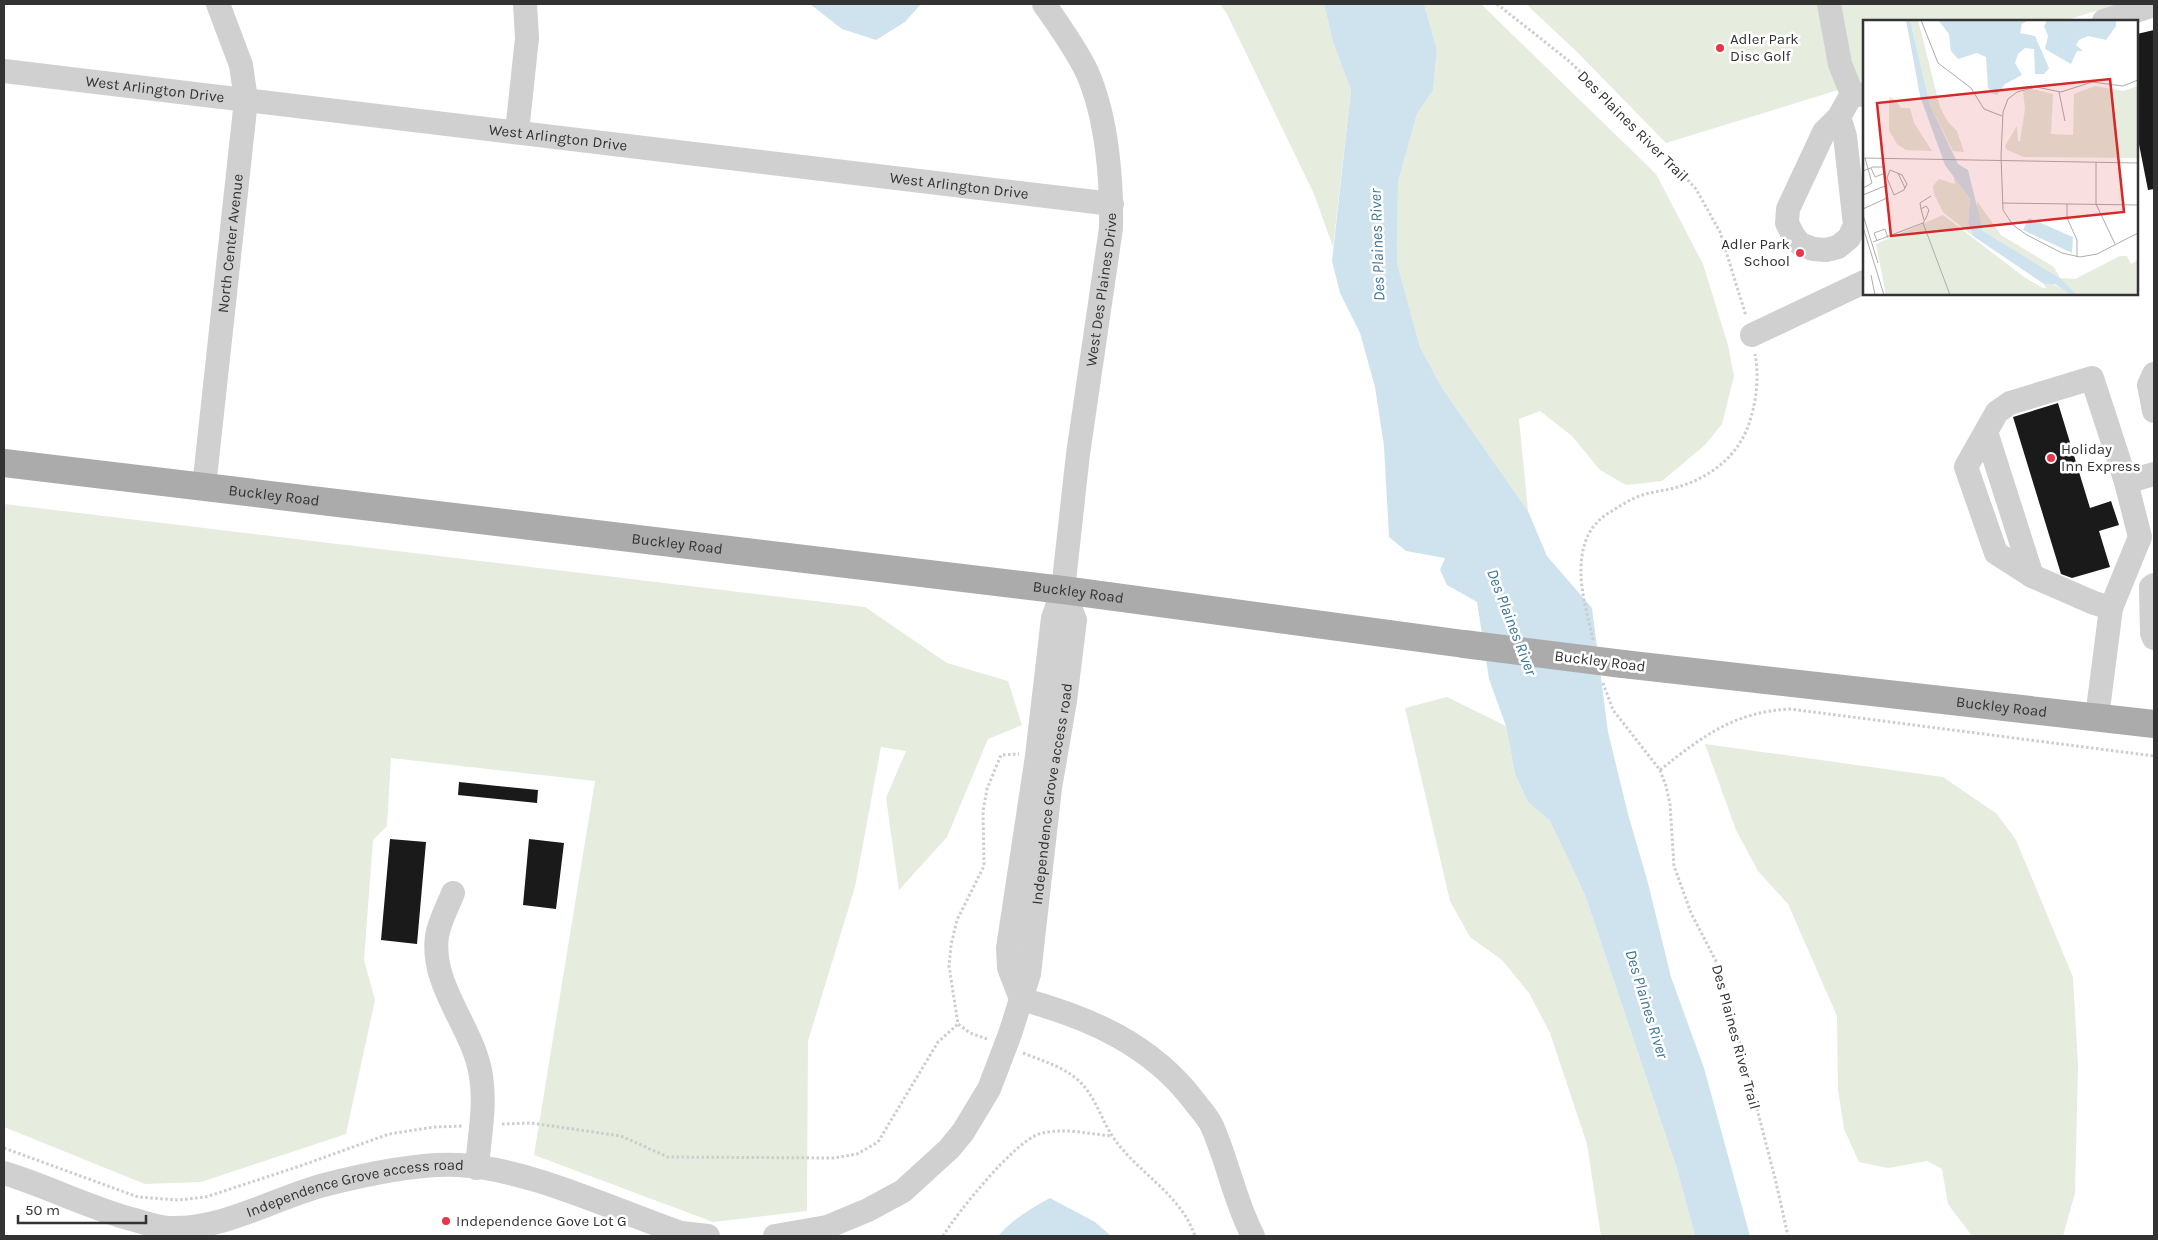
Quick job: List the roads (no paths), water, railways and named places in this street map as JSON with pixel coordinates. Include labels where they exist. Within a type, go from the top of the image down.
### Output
[{"type":"main road","name":"Buckley Road","points":[[4,463],[1064,590],[1623,664],[2097,716],[2154,724]]},
{"type":"street","name":"North Center Avenue","points":[[204,487],[246,100],[241,65],[218,4]]},
{"type":"street","points":[[517,132],[527,38],[525,4]]},
{"type":"street","name":"West Des Plaines Drive","points":[[1044,4],[1087,73],[1105,134],[1112,204],[1111,228],[1078,454],[1064,590]]},
{"type":"street","points":[[1829,4],[1840,64],[1858,95],[1824,132],[1788,209],[1787,223],[1800,244],[1813,249],[1826,250],[1838,246],[1860,231],[1839,117]]},
{"type":"street","points":[[2107,20],[2154,5]]},
{"type":"street","name":"West Arlington Drive","points":[[4,71],[1112,204]]},
{"type":"street","points":[[1752,335],[1863,282]]},
{"type":"street","points":[[2154,374],[2149,385],[2154,411]]},
{"type":"street","points":[[2097,716],[2111,608],[2140,537],[2126,482],[2092,378],[2010,403],[1997,412],[1986,432],[2032,576],[2094,603],[2111,608]]},
{"type":"street","points":[[2126,482],[2154,474]]},
{"type":"street","points":[[2154,585],[2152,587],[2152,633],[2154,638]]},
{"type":"street","name":"Independence Grove access road","points":[[775,1236],[827,1227],[868,1210],[903,1191],[943,1155],[963,1132],[989,1089],[1006,1046],[1029,974],[1050,788],[1055,692],[1053,618],[1064,590]]},
{"type":"street","name":"Independence Grove access road","points":[[1021,999],[1009,968],[1008,948],[1037,756],[1075,620],[1064,590]]},
{"type":"street","points":[[453,893],[437,935],[437,959],[447,990],[472,1045],[481,1077],[477,1168]]},
{"type":"street","points":[[1021,999],[1057,1009],[1114,1032],[1145,1051],[1180,1082],[1211,1123],[1253,1236]]},
{"type":"street","name":"Independence Grove access road","points":[[4,1173],[34,1182],[96,1209],[168,1228],[207,1224],[245,1214],[298,1192],[348,1179],[403,1169],[458,1165],[510,1173],[681,1234],[708,1236]]},
{"type":"water","points":[[810,4],[921,4],[905,22],[876,40],[842,29]]},
{"type":"water","name":"Des Plaines River","points":[[1324,4],[1424,4],[1437,50],[1433,90],[1417,114],[1398,182],[1397,263],[1420,347],[1442,388],[1528,511],[1547,556],[1592,608],[1608,732],[1628,814],[1648,883],[1671,977],[1704,1068],[1750,1236],[1695,1236],[1677,1169],[1585,895],[1550,821],[1528,802],[1515,774],[1506,726],[1489,679],[1477,602],[1447,585],[1440,570],[1445,558],[1406,551],[1389,537],[1384,446],[1375,387],[1360,333],[1340,293],[1332,261],[1351,90],[1333,42]]},
{"type":"water","points":[[1050,1198],[1095,1222],[1111,1236],[998,1236],[1022,1215]]},
{"type":"place","name":"Adler Park Disc Golf","points":[[1720,48]]},
{"type":"place","name":"Adler Park School","points":[[1800,253]]},
{"type":"place","name":"Holiday Inn Express","points":[[2051,458]]},
{"type":"place","name":"Independence Gove Lot G","points":[[446,1221]]}]
